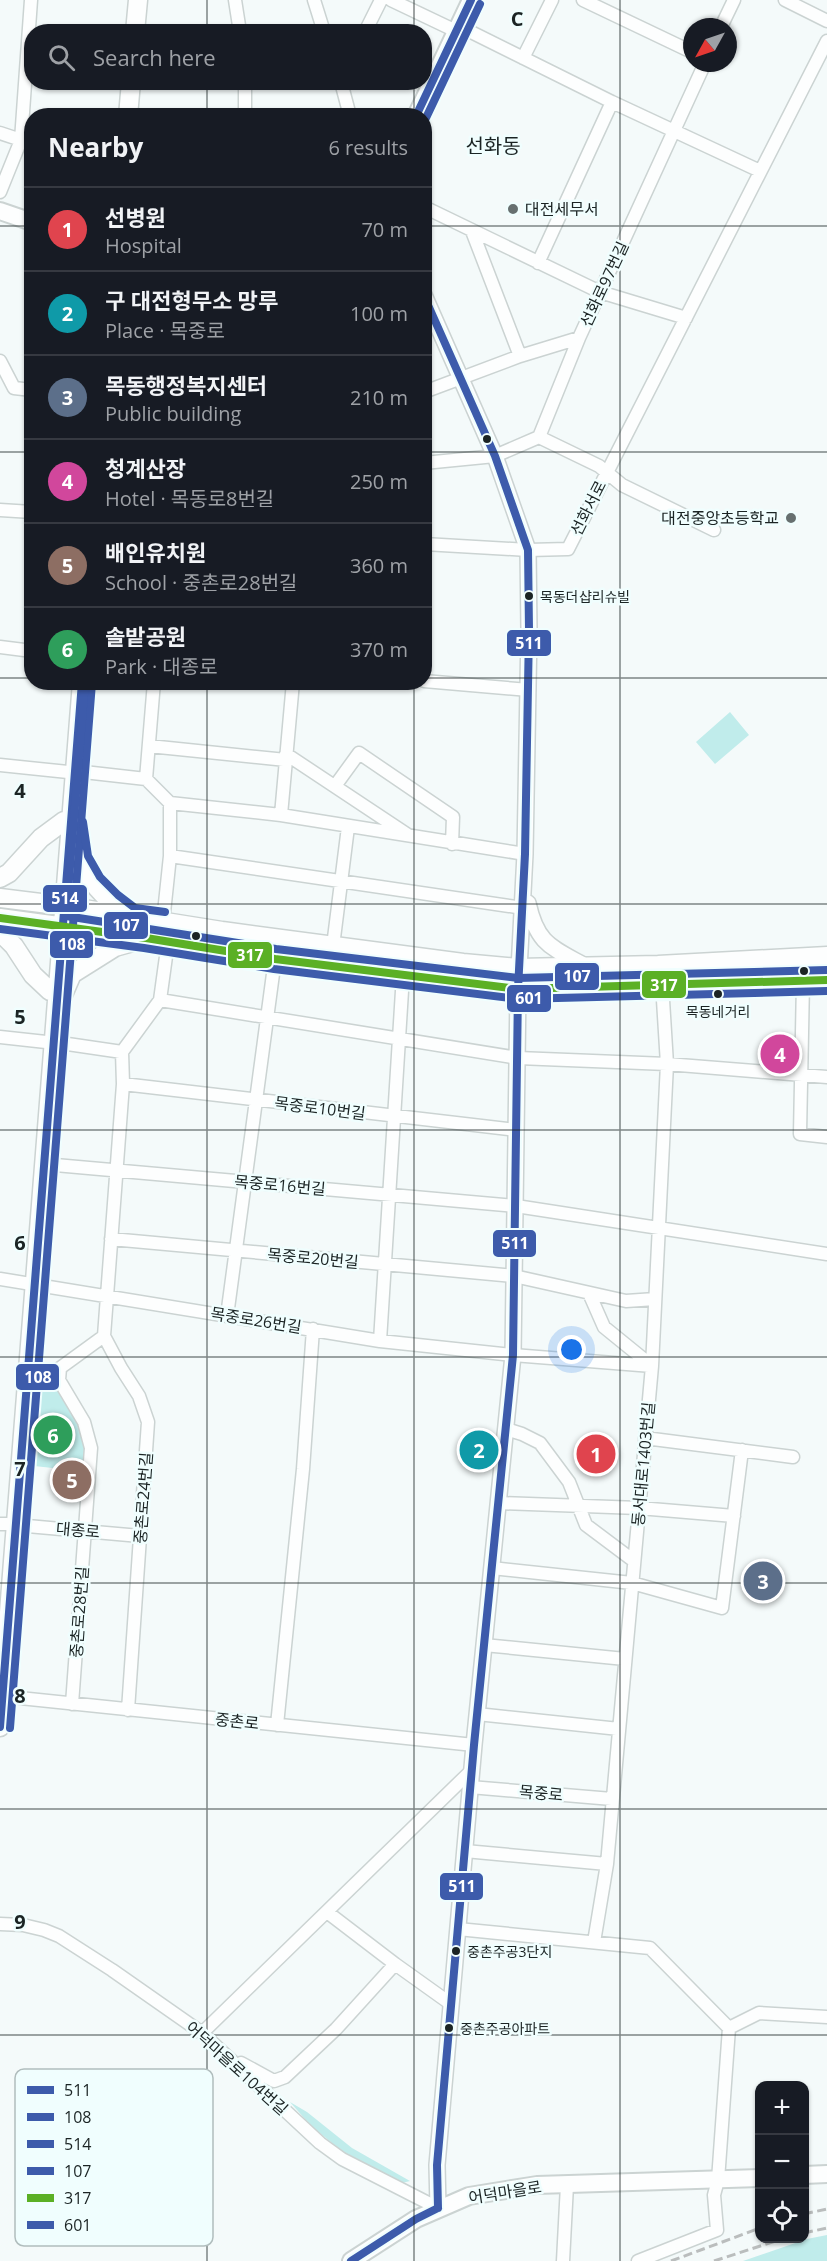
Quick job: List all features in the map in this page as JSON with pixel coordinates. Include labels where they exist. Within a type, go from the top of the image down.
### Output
[{"type":"main road","points":[[127,24],[129,0]]},
{"type":"main road","points":[[136,24],[138,0]]},
{"type":"main road","points":[[432,82],[471,0]]},
{"type":"main road","points":[[120,108],[121,90]]},
{"type":"main road","points":[[129,108],[130,90]]},
{"type":"main road","points":[[420,108],[428,90]]},
{"type":"main road","points":[[0,211],[24,219]]},
{"type":"main road","points":[[0,1610],[44,1164],[50,991],[61,905],[75,690]]},
{"type":"main road","points":[[71,772],[81,690]]},
{"type":"main road","points":[[0,878],[9,873],[41,838],[68,817]]},
{"type":"main road","points":[[68,817],[78,860],[92,883],[111,903],[131,918]]},
{"type":"main road","points":[[0,898],[333,946],[518,968],[827,956]]},
{"type":"main road","points":[[0,918],[275,959],[518,989],[827,980]]},
{"type":"main road","points":[[31,1283],[50,1042],[56,1012],[59,925]]},
{"type":"main road","points":[[0,932],[14,946],[33,975],[50,991]]},
{"type":"main road","points":[[56,1012],[72,974],[115,947],[146,938]]},
{"type":"main road","points":[[0,1727],[8,1524]]},
{"type":"main road","points":[[809,2175],[827,2174]]},
{"type":"main road","name":"어덕마을로","points":[[351,2261],[416,2219],[469,2196],[537,2185],[755,2178]]},
{"type":"street","points":[[30,24],[31,0]]},
{"type":"street","points":[[235,0],[239,24]]},
{"type":"street","points":[[314,0],[322,24]]},
{"type":"street","points":[[369,24],[381,0]]},
{"type":"street","points":[[391,0],[523,58],[760,171]]},
{"type":"street","points":[[523,58],[552,0]]},
{"type":"street","points":[[583,0],[683,48]]},
{"type":"street","points":[[726,18],[734,0]]},
{"type":"street","points":[[785,0],[827,21]]},
{"type":"street","name":"선화서로","points":[[528,550],[568,549],[827,41]]},
{"type":"street","name":"선화로97번길","points":[[539,437],[579,338],[701,72]]},
{"type":"street","points":[[25,108],[26,90]]},
{"type":"street","points":[[245,90],[245,108]]},
{"type":"street","points":[[343,90],[348,108]]},
{"type":"street","points":[[538,263],[612,102]]},
{"type":"street","points":[[0,133],[24,133],[0,192]]},
{"type":"street","points":[[432,211],[600,292],[686,318]]},
{"type":"street","points":[[472,231],[520,356]]},
{"type":"street","points":[[432,313],[495,456],[528,550],[529,690],[523,908],[518,968],[513,1355],[470,1787],[437,2165],[438,2208]]},
{"type":"street","points":[[432,389],[520,356],[579,338]]},
{"type":"street","points":[[0,361],[14,388],[24,389]]},
{"type":"street","points":[[432,462],[495,456],[539,437],[599,466],[622,484],[714,530]]},
{"type":"street","points":[[0,510],[24,512]]},
{"type":"street","points":[[432,544],[528,550]]},
{"type":"street","points":[[0,647],[24,650]]},
{"type":"street","points":[[432,682],[529,690]]},
{"type":"street","points":[[146,779],[153,690]]},
{"type":"street","points":[[281,815],[291,690]]},
{"type":"street","points":[[149,746],[286,757],[335,786],[411,837]]},
{"type":"street","points":[[335,786],[359,753],[453,818],[452,844]]},
{"type":"street","points":[[0,765],[146,779],[170,803],[281,815],[525,855]]},
{"type":"street","points":[[163,922],[170,856],[170,803]]},
{"type":"street","points":[[333,946],[348,827]]},
{"type":"street","points":[[170,856],[523,908]]},
{"type":"street","points":[[524,880],[534,928],[548,944],[585,966]]},
{"type":"street","points":[[104,1336],[123,1084],[122,1052],[160,1000],[168,942]]},
{"type":"street","points":[[227,1316],[275,959]]},
{"type":"street","points":[[380,1341],[403,975]]},
{"type":"street","points":[[803,982],[800,1134],[827,1137]]},
{"type":"street","name":"동서대로1403번길","points":[[594,1942],[607,1864],[652,1366],[667,1064],[662,984]]},
{"type":"street","points":[[160,1000],[518,1058],[667,1064],[827,1077]]},
{"type":"street","points":[[0,1037],[122,1052]]},
{"type":"street","name":"목중로10번길","points":[[123,1084],[517,1130]]},
{"type":"street","name":"목중로16번길","points":[[44,1164],[516,1206],[827,1254]]},
{"type":"street","name":"목중로20번길","points":[[111,1239],[514,1276],[626,1301],[655,1299]]},
{"type":"street","name":"목중로26번길","points":[[0,1279],[380,1341],[652,1366]]},
{"type":"street","points":[[589,1293],[604,1327],[652,1366]]},
{"type":"street","points":[[277,1725],[303,1469],[313,1329]]},
{"type":"street","name":"중촌로28번길","points":[[72,1704],[91,1448],[84,1422],[59,1380],[60,1368],[104,1336]]},
{"type":"street","name":"중촌로24번길","points":[[104,1336],[139,1396],[148,1422],[128,1710]]},
{"type":"street","points":[[506,1430],[522,1434],[540,1443],[569,1482],[586,1525],[634,1561]]},
{"type":"street","points":[[645,1438],[793,1456]]},
{"type":"street","points":[[492,1568],[632,1582],[722,1608],[742,1450]]},
{"type":"street","points":[[498,1503],[639,1508],[734,1516]]},
{"type":"street","name":"대종로","points":[[8,1524],[140,1536]]},
{"type":"street","points":[[484,1645],[625,1659]]},
{"type":"street","name":"중촌로","points":[[1,1696],[474,1745]]},
{"type":"street","points":[[477,1714],[619,1729]]},
{"type":"street","points":[[202,2033],[472,1770]]},
{"type":"street","name":"목중로","points":[[470,1787],[612,1799]]},
{"type":"street","points":[[465,1851],[607,1864]]},
{"type":"street","points":[[327,1911],[451,2004]]},
{"type":"street","name":"어덕마을로104번길","points":[[0,1923],[23,1925],[59,1936],[112,1970],[202,2033],[320,2143],[342,2159],[438,2208]]},
{"type":"street","points":[[458,1929],[650,1948],[729,2028],[718,2180],[714,2195],[717,2230],[638,2261]]},
{"type":"street","points":[[232,2059],[274,2081],[285,2076],[336,2029],[395,1964]]},
{"type":"street","points":[[729,2028],[759,2013],[827,2017]]},
{"type":"street","name":"어덕마을로","points":[[563,2261],[567,2185]]},
{"type":"shaded area","points":[[730,712],[749,735],[715,764],[696,742]]},
{"type":"shaded area","points":[[23,1377],[59,1380],[84,1422],[89,1472],[16,1464]]},
{"type":"shaded area","points":[[290,2102],[307,2112],[352,2148],[410,2181],[402,2183],[347,2155],[311,2126]]},
{"type":"shaded area","points":[[827,2235],[827,2261],[743,2261],[795,2243],[809,2243],[809,2239]]},
{"type":"railway","points":[[809,2213],[827,2209]]},
{"type":"railway","points":[[809,2232],[827,2228]]},
{"type":"railway","points":[[671,2261],[755,2230]]},
{"type":"railway","points":[[714,2261],[770,2243]]},
{"type":"transit line","name":"511","points":[[432,82],[471,0]]},
{"type":"transit line","name":"108","points":[[431,108],[480,4]]},
{"type":"transit line","name":"511","points":[[420,108],[428,90]]},
{"type":"transit line","name":"511","points":[[432,314],[495,456],[528,550],[529,630],[525,854],[518,989],[513,1355],[474,1745],[437,2165],[438,2208]]},
{"type":"transit line","name":"514","points":[[0,1727],[81,690]]},
{"type":"transit line","name":"107","points":[[84,690],[66,916],[276,949],[518,978],[827,970]]},
{"type":"transit line","name":"108","points":[[10,1728],[91,690]]},
{"type":"transit line","name":"107","points":[[83,822],[88,856],[100,877],[135,908],[165,912]]},
{"type":"transit line","name":"317","points":[[0,918],[275,959],[518,989],[827,980]]},
{"type":"transit line","name":"601","points":[[0,929],[144,948],[274,969],[518,999],[827,991]]},
{"type":"transit line","name":"511","points":[[351,2261],[416,2219],[438,2208]]},
{"type":"place","name":"대전세무서","points":[[513,209]]},
{"type":"place","name":"대전중앙초등학교","points":[[791,518]]},
{"type":"place","name":"목동더샵리슈빌","points":[[529,596]]},
{"type":"place","name":"목동네거리","points":[[718,994]]},
{"type":"place","name":"청계산장","points":[[780,1054]]},
{"type":"place","name":"솔밭공원","points":[[53,1435]]},
{"type":"place","name":"구 대전형무소 망루","points":[[479,1450]]},
{"type":"place","name":"선병원","points":[[596,1454]]},
{"type":"place","name":"배인유치원","points":[[72,1480]]},
{"type":"place","name":"목동행정복지센터","points":[[763,1581]]},
{"type":"place","name":"중촌주공3단지","points":[[456,1951]]},
{"type":"place","name":"중촌주공아파트","points":[[449,2028]]},
{"type":"district","name":"선화동","points":[[493,145]]}]
